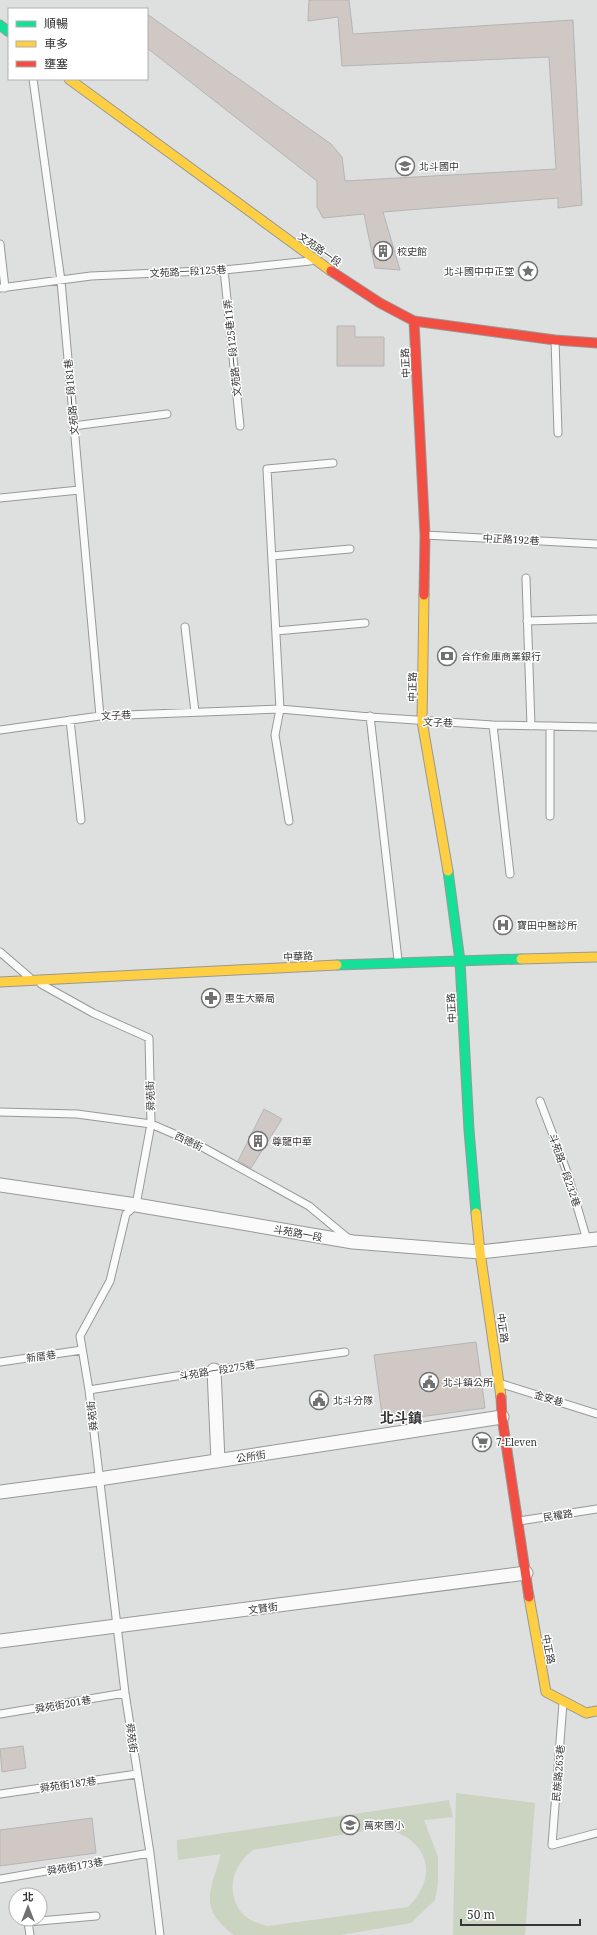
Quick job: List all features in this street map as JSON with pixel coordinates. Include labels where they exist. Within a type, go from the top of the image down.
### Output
[{"type":"street","points":[[0,25],[8,31]]},
{"type":"street","name":"文苑路一段","points":[[70,80],[316,261],[380,303],[414,321],[555,340],[597,343]]},
{"type":"street","name":"中正路","points":[[414,321],[425,535],[422,721],[450,881],[460,961],[469,1130],[480,1252],[500,1383],[502,1418],[535,1638],[546,1692],[564,1701]]},
{"type":"street","name":"中華路","points":[[0,982],[398,962],[597,957]]},
{"type":"street","name":"斗苑路一段","points":[[0,1186],[136,1205],[353,1242],[480,1252],[592,1239]]},
{"type":"street","points":[[214,1370],[218,1461]]},
{"type":"street","name":"公所街","points":[[0,1492],[99,1479],[502,1418]]},
{"type":"street","name":"文賢街","points":[[0,1641],[118,1627],[526,1573]]},
{"type":"street","points":[[564,1701],[586,1713],[597,1711]]},
{"type":"lane","name":"文苑路一段181巷","points":[[33,80],[61,281],[100,716]]},
{"type":"lane","points":[[0,244],[3,288]]},
{"type":"lane","name":"文苑路一段125巷","points":[[3,288],[91,276],[224,270],[316,261]]},
{"type":"lane","name":"文苑路一段125巷11弄","points":[[224,270],[240,426]]},
{"type":"lane","points":[[555,340],[558,433]]},
{"type":"lane","points":[[73,426],[167,414]]},
{"type":"lane","points":[[289,821],[275,735],[280,709],[267,469],[333,463]]},
{"type":"lane","points":[[0,498],[79,490]]},
{"type":"lane","name":"中正路192巷","points":[[425,535],[597,544]]},
{"type":"lane","points":[[272,556],[350,549]]},
{"type":"lane","points":[[526,578],[531,726]]},
{"type":"lane","points":[[527,621],[597,619]]},
{"type":"lane","points":[[276,631],[365,623]]},
{"type":"lane","points":[[186,627],[195,712]]},
{"type":"lane","name":"文子巷","points":[[0,730],[100,716],[280,709],[422,721],[493,725],[597,727]]},
{"type":"lane","points":[[370,717],[398,962]]},
{"type":"lane","points":[[70,720],[81,820]]},
{"type":"lane","points":[[493,725],[510,874]]},
{"type":"lane","points":[[550,726],[550,816]]},
{"type":"lane","points":[[0,952],[33,980]]},
{"type":"lane","name":"舜苑街","points":[[33,980],[93,1013],[149,1038],[151,1124],[136,1205],[126,1214],[110,1281],[80,1336],[89,1390],[125,1692],[150,1853],[160,1935]]},
{"type":"lane","name":"斗苑路一段232巷","points":[[540,1101],[592,1239]]},
{"type":"lane","name":"西德街","points":[[0,1112],[77,1114],[151,1124],[195,1143],[309,1206],[353,1242]]},
{"type":"lane","name":"新厝巷","points":[[0,1362],[82,1350]]},
{"type":"lane","name":"斗苑路一段275巷","points":[[89,1390],[214,1370],[345,1352]]},
{"type":"lane","name":"金安巷","points":[[500,1383],[597,1414]]},
{"type":"lane","name":"民權路","points":[[518,1521],[597,1509]]},
{"type":"lane","name":"舜苑街201巷","points":[[0,1714],[125,1692]]},
{"type":"lane","name":"民族路263巷","points":[[564,1701],[552,1845],[597,1833]]},
{"type":"lane","name":"舜苑街187巷","points":[[0,1794],[137,1774]]},
{"type":"lane","name":"舜苑街173巷","points":[[0,1879],[150,1853]]},
{"type":"lane","points":[[30,1935],[28,1922],[96,1916]]},
{"type":"green space","points":[[456,1793],[535,1803],[525,1935],[453,1935]]},
{"type":"green space","points":[[449,1800],[453,1817],[424,1820],[438,1857],[438,1883],[435,1900],[411,1923],[341,1935],[234,1935],[222,1925],[215,1916],[211,1907],[211,1889],[221,1854],[178,1860],[177,1840]],"holes":[[[382,1828],[397,1833],[410,1840],[419,1848],[424,1858],[426,1870],[424,1882],[418,1894],[408,1907],[268,1926],[257,1923],[246,1917],[236,1904],[232,1887],[236,1870],[240,1863],[253,1850]]]},
{"type":"building","points":[[309,0],[349,0],[353,34],[573,20],[582,205],[558,208],[558,198],[383,212],[400,270],[375,268],[364,214],[323,218],[317,207],[317,181],[148,49],[148,15],[331,144],[342,157],[345,181],[556,169],[549,57],[342,66],[338,17],[308,21]]},
{"type":"building","points":[[337,326],[355,326],[355,337],[384,337],[384,366],[337,366]]},
{"type":"building","name":"尊龍中華","points":[[264,1109],[282,1119],[251,1168],[238,1161]]},
{"type":"building","name":"北斗鎮公所","points":[[476,1342],[485,1408],[383,1422],[374,1355]]},
{"type":"building","points":[[23,1746],[26,1768],[2,1772],[0,1749]]},
{"type":"building","points":[[92,1818],[96,1853],[0,1866],[0,1830]]},
{"type":"traffic: fast","points":[[0,25],[8,31]]},
{"type":"traffic: fast","points":[[448,871],[460,961],[469,1130],[476,1213]]},
{"type":"traffic: fast","points":[[337,965],[521,959]]},
{"type":"traffic: slow","points":[[70,80],[331,271]]},
{"type":"traffic: slow","points":[[424,595],[422,721],[448,871]]},
{"type":"traffic: slow","points":[[521,959],[597,957]]},
{"type":"traffic: slow","points":[[0,982],[337,965]]},
{"type":"traffic: slow","points":[[476,1213],[480,1252],[501,1397]]},
{"type":"traffic: slow","points":[[529,1597],[546,1692],[586,1713],[597,1711]]},
{"type":"traffic: jam","points":[[331,271],[380,303],[414,321],[555,340],[597,343]]},
{"type":"traffic: jam","points":[[414,321],[425,535],[424,595]]},
{"type":"traffic: jam","points":[[501,1397],[502,1417],[529,1597]]},
{"type":"place","name":"北斗國中","points":[[405,166]]},
{"type":"place","name":"校史館","points":[[383,251]]},
{"type":"place","name":"北斗國中中正堂","points":[[528,271]]},
{"type":"place","name":"合作金庫商業銀行","points":[[447,656]]},
{"type":"place","name":"寶田中醫診所","points":[[503,925]]},
{"type":"place","name":"惠生大藥局","points":[[211,998]]},
{"type":"place","name":"尊龍中華","points":[[258,1141]]},
{"type":"place","name":"北斗鎮公所","points":[[429,1382]]},
{"type":"place","name":"北斗分隊","points":[[319,1400]]},
{"type":"place","name":"7-Eleven","points":[[482,1442]]},
{"type":"place","name":"萬來國小","points":[[350,1825]]},
{"type":"district","name":"北斗鎮","points":[[401,1417]]}]
